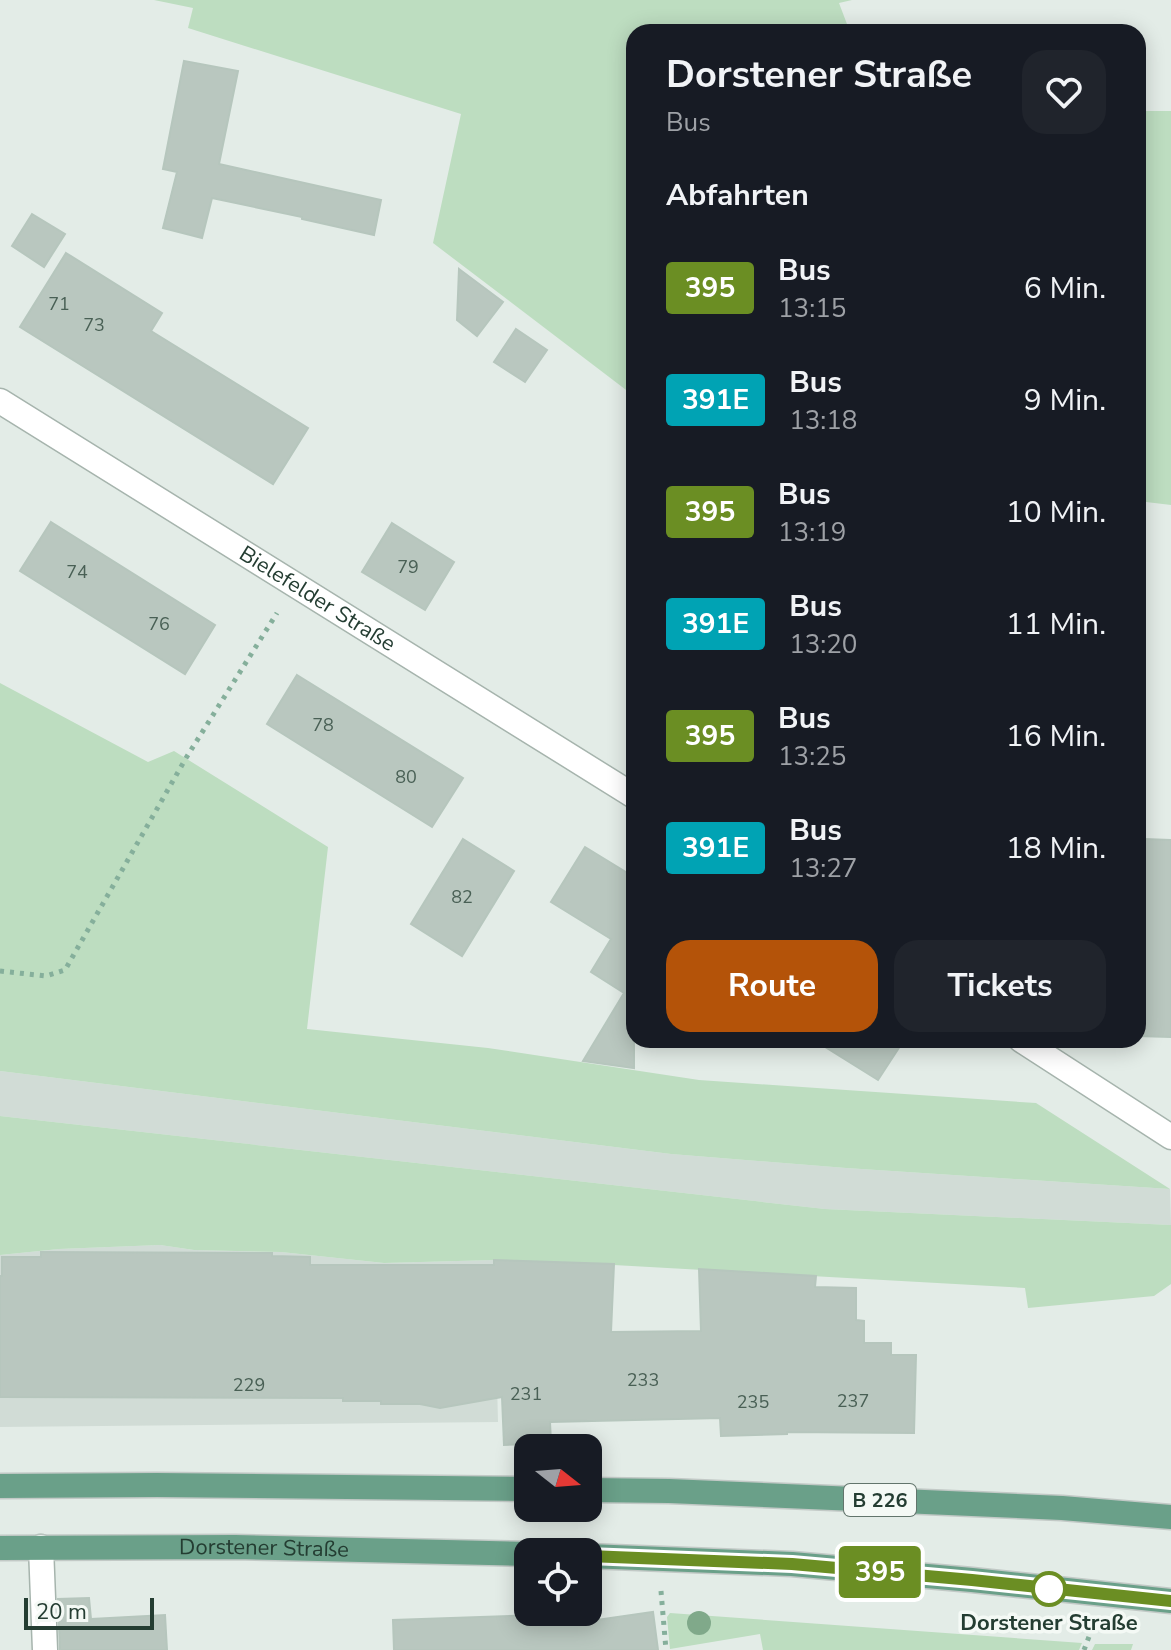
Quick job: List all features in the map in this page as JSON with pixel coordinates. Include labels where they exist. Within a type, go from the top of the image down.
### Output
[{"type":"main road","points":[[0,1486],[514,1489]]},
{"type":"main road","name":"B 226","points":[[602,1490],[1062,1508],[1171,1517]]},
{"type":"main road","name":"Dorstener Straße","points":[[0,1548],[235,1547],[514,1554]]},
{"type":"main road","points":[[602,1556],[792,1564],[1171,1601]]},
{"type":"street","name":"Bielefelder Straße","points":[[0,401],[626,791]]},
{"type":"street","points":[[1033,1048],[1171,1137]]},
{"type":"street","points":[[41,1547],[45,1650]]},
{"type":"path","points":[[0,971],[46,976],[65,970],[186,758],[295,585]]},
{"type":"path","points":[[658,1558],[666,1650]]},
{"type":"shaded area","points":[[0,1071],[671,1154],[1170,1189],[1171,1225],[825,1209],[0,1116]]},
{"type":"shaded area","points":[[160,1245],[194,1250],[281,1252],[384,1263],[494,1260],[498,1422],[0,1427],[0,1255]]},
{"type":"green space","points":[[154,0],[852,0],[839,3],[847,24],[626,24],[626,390],[433,243],[461,114],[188,28],[193,8]]},
{"type":"green space","points":[[1146,111],[1171,111],[1171,505],[1146,502]]},
{"type":"green space","points":[[0,683],[148,762],[174,751],[328,847],[307,1029],[488,1048],[699,1080],[1036,1103],[1170,1189],[671,1154],[0,1071]]},
{"type":"green space","points":[[0,1116],[825,1209],[1171,1225],[1171,1284],[1154,1296],[1028,1308],[1025,1288],[578,1263],[494,1260],[384,1263],[281,1252],[194,1250],[160,1245],[0,1255]]},
{"type":"green space","points":[[670,1613],[1082,1643],[1079,1650],[763,1650],[760,1634],[670,1649],[667,1617]]},
{"type":"green space","points":[[1095,1644],[1133,1644],[1131,1650],[1092,1650]]},
{"type":"building","points":[[184,61],[238,71],[219,164],[381,200],[374,235],[212,198],[202,238],[163,228],[177,172],[163,169]]},
{"type":"building","points":[[32,214],[65,234],[44,267],[12,246]]},
{"type":"building","points":[[66,253],[162,313],[151,331],[308,428],[273,484],[20,327]]},
{"type":"building","points":[[459,269],[503,302],[477,336],[457,320]]},
{"type":"building","points":[[516,329],[547,350],[525,382],[494,362]]},
{"type":"building","points":[[51,522],[215,625],[185,674],[20,571]]},
{"type":"building","points":[[392,523],[454,562],[425,610],[362,572]]},
{"type":"building","points":[[297,675],[463,778],[432,827],[267,724]]},
{"type":"building","points":[[463,839],[514,871],[462,956],[411,924]]},
{"type":"building","points":[[1146,839],[1171,840],[1171,1037],[1146,1036]]},
{"type":"building","points":[[585,847],[626,872],[626,1048],[634,1048],[634,1068],[583,1061],[624,993],[591,972],[611,939],[551,902]]},
{"type":"building","points":[[827,1048],[899,1048],[878,1080]]},
{"type":"building","points":[[41,1252],[272,1253],[272,1256],[310,1257],[310,1265],[494,1265],[494,1260],[614,1264],[611,1332],[701,1331],[699,1269],[816,1276],[815,1287],[856,1288],[856,1320],[864,1321],[864,1343],[891,1343],[891,1355],[916,1355],[914,1433],[787,1432],[721,1436],[720,1418],[550,1422],[551,1434],[514,1434],[514,1445],[504,1445],[502,1397],[440,1408],[420,1404],[381,1404],[381,1401],[343,1401],[343,1398],[0,1397],[2,1257],[41,1257]]},
{"type":"building","points":[[89,1598],[91,1619],[165,1615],[167,1650],[60,1650],[58,1599]]},
{"type":"building","points":[[653,1612],[658,1650],[394,1650],[393,1620],[514,1616],[514,1626],[602,1626],[602,1619]]},
{"type":"bus line","name":"395","points":[[602,1556],[792,1564],[1171,1601]]},
{"type":"place","name":"Dorstener Straße","points":[[1049,1589]]}]
